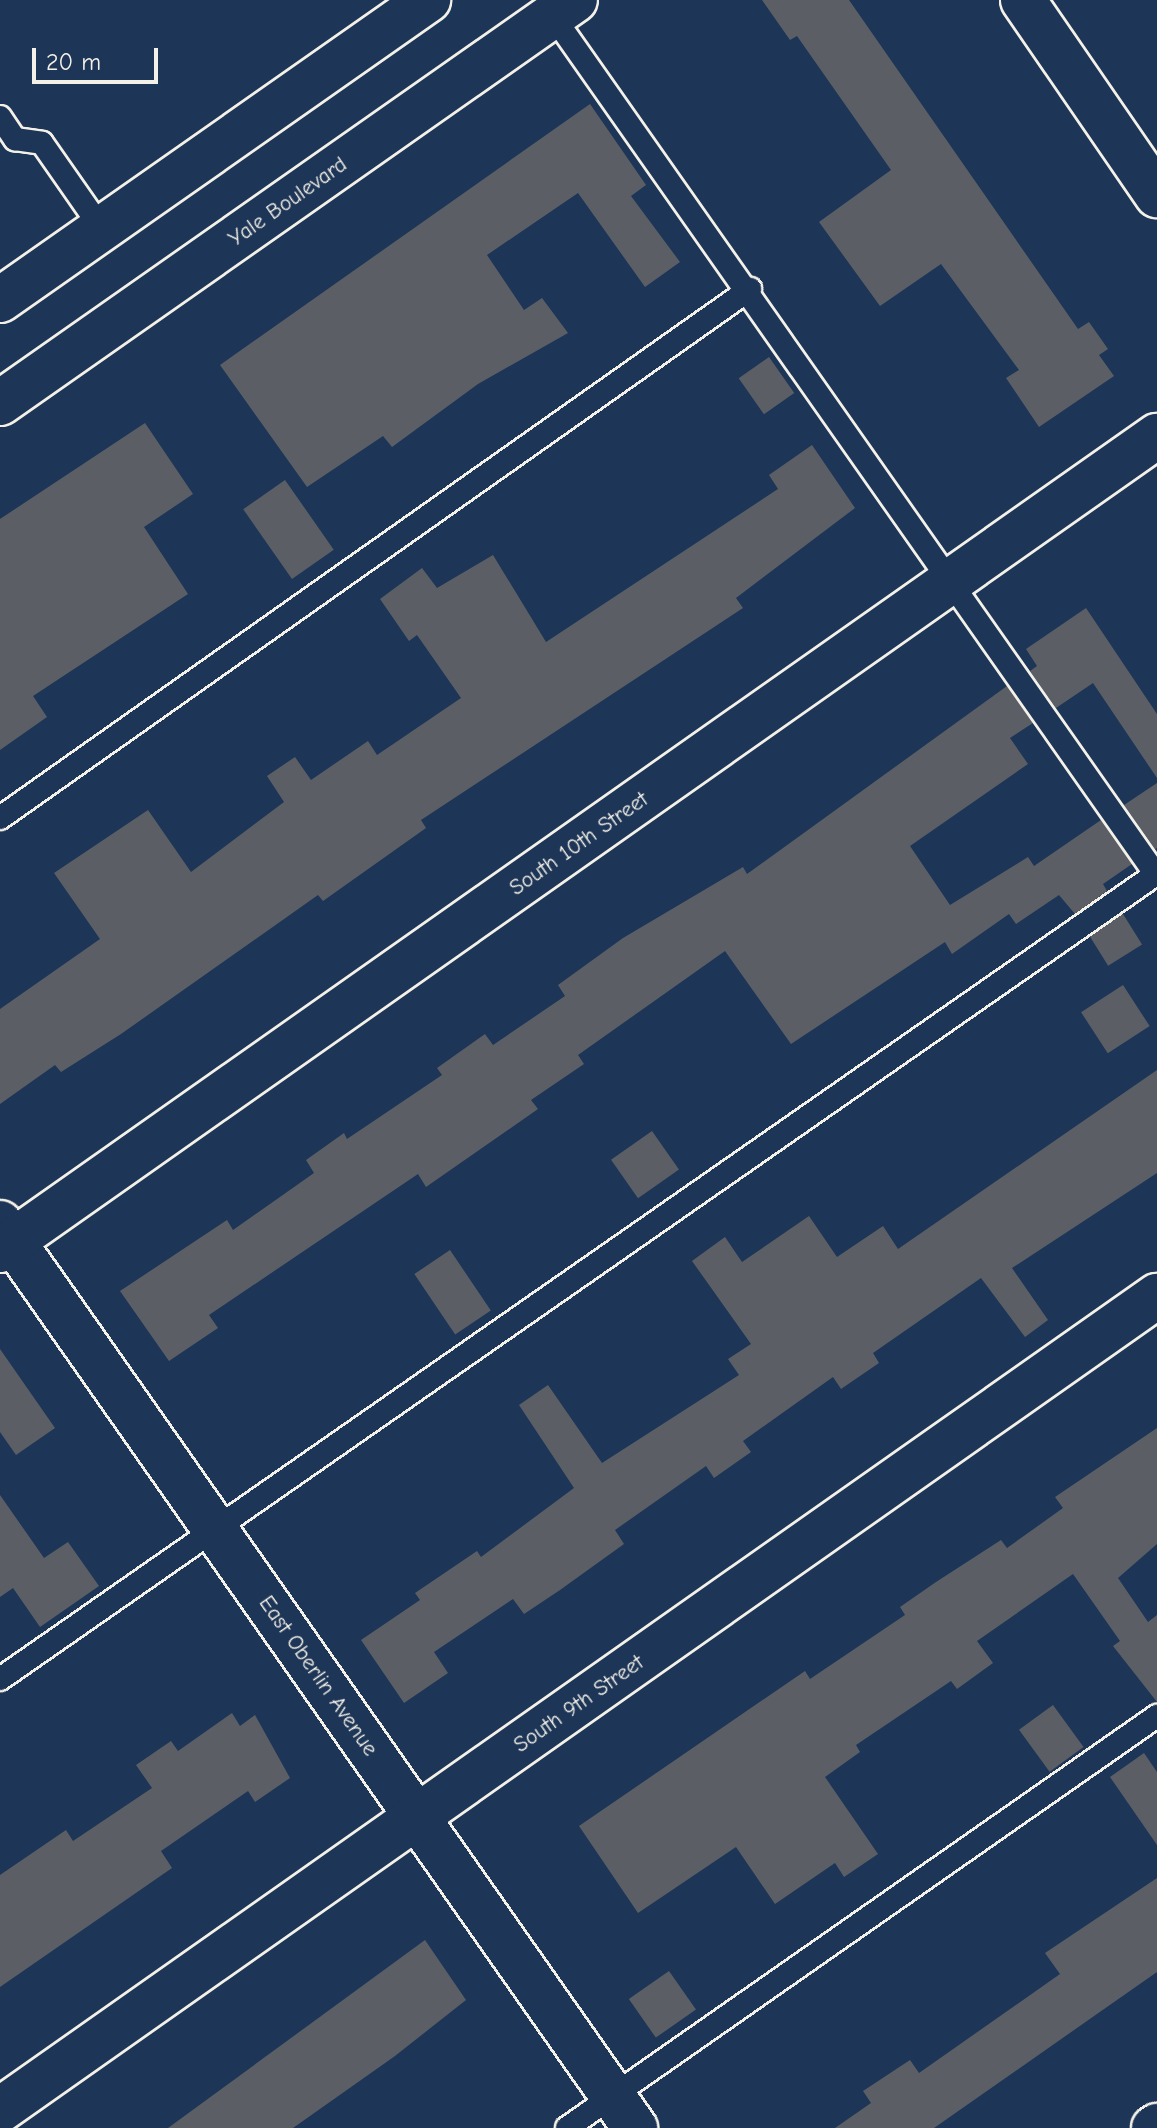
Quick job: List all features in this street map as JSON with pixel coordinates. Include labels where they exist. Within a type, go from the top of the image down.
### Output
[{"type":"street","points":[[0,300],[428,0]]},
{"type":"street","points":[[1023,0],[1157,195]]},
{"type":"street","name":"Yale Boulevard","points":[[0,403],[564,8]]},
{"type":"street","name":"South 10th Street","points":[[4,1238],[952,582],[1157,436]]},
{"type":"street","name":"East Oberlin Avenue","points":[[4,1238],[214,1529],[624,2112]]},
{"type":"street","name":"South 9th Street","points":[[0,2110],[1157,1296]]},
{"type":"lane","points":[[0,1679],[1156,875],[750,289],[564,8]]},
{"type":"lane","points":[[3,127],[15,139],[42,143],[102,229]]},
{"type":"lane","points":[[0,818],[750,289]]},
{"type":"lane","points":[[567,2128],[624,2112],[1157,1716]]},
{"type":"building","points":[[762,0],[849,0],[1078,329],[1089,322],[1108,349],[1099,355],[1114,376],[1039,427],[1006,378],[1019,370],[941,264],[880,306],[819,222],[891,170],[797,36],[790,40]]},
{"type":"building","points":[[590,104],[646,185],[631,196],[680,262],[645,287],[578,193],[487,255],[524,310],[542,298],[568,333],[478,384],[392,447],[383,436],[307,487],[220,365]]},
{"type":"building","points":[[769,357],[794,393],[764,414],[739,378]]},
{"type":"building","points":[[145,423],[193,494],[144,527],[188,594],[33,696],[47,717],[0,750],[0,519]]},
{"type":"building","points":[[812,445],[855,508],[736,598],[743,608],[421,820],[426,828],[323,901],[318,895],[121,1034],[61,1072],[55,1065],[0,1104],[0,1009],[100,939],[54,873],[148,810],[191,872],[284,802],[267,776],[295,757],[311,780],[368,741],[377,755],[461,698],[417,635],[409,641],[380,599],[422,568],[437,588],[493,555],[546,642],[778,489],[769,475]]},
{"type":"building","points":[[285,480],[334,550],[292,579],[243,509]]},
{"type":"building","points":[[1086,608],[1157,714],[1157,778],[1093,683],[1056,708],[1030,671],[1037,666],[1026,649]]},
{"type":"building","points":[[1007,686],[1033,723],[1010,738],[1028,764],[910,846],[950,905],[1028,857],[1034,866],[1101,820],[1132,864],[1103,884],[1107,891],[1075,914],[1059,895],[1016,924],[1009,914],[952,954],[945,942],[791,1044],[725,951],[578,1055],[584,1064],[531,1100],[538,1109],[426,1187],[418,1174],[209,1315],[218,1328],[169,1361],[120,1291],[227,1220],[233,1230],[314,1173],[306,1160],[344,1133],[347,1139],[442,1075],[437,1068],[485,1034],[493,1045],[565,996],[558,985],[623,938],[743,867],[747,874]]},
{"type":"building","points":[[1157,783],[1157,848],[1155,849],[1124,805]]},
{"type":"building","points":[[1123,914],[1142,945],[1108,966],[1089,935]]},
{"type":"building","points":[[1123,985],[1150,1026],[1108,1053],[1081,1012]]},
{"type":"building","points":[[1157,1070],[1157,1173],[1012,1268],[1048,1320],[1025,1337],[981,1278],[873,1353],[879,1363],[841,1389],[833,1377],[743,1441],[751,1452],[714,1478],[706,1466],[615,1530],[624,1544],[560,1590],[524,1614],[513,1599],[434,1652],[448,1673],[404,1703],[361,1640],[420,1600],[415,1593],[477,1551],[481,1557],[574,1488],[519,1405],[548,1385],[602,1463],[739,1375],[728,1359],[751,1344],[692,1261],[725,1237],[742,1262],[809,1216],[837,1257],[883,1226],[898,1249]]},
{"type":"building","points":[[652,1131],[679,1170],[638,1198],[611,1160]]},
{"type":"building","points":[[450,1250],[491,1311],[455,1335],[414,1274]]},
{"type":"building","points":[[0,1349],[55,1428],[16,1455],[0,1432]]},
{"type":"building","points":[[1157,1428],[1157,1544],[1118,1578],[1148,1622],[1157,1615],[1157,1702],[1113,1646],[1120,1641],[1073,1574],[977,1641],[993,1663],[957,1689],[951,1681],[856,1745],[860,1752],[825,1777],[878,1854],[844,1877],[835,1863],[775,1904],[736,1847],[638,1913],[579,1826],[805,1671],[810,1679],[905,1615],[900,1607],[936,1582],[1001,1540],[1007,1548],[1063,1508],[1055,1497]]},
{"type":"building","points":[[0,1495],[44,1558],[68,1542],[99,1586],[40,1627],[13,1588],[0,1597]]},
{"type":"building","points":[[1053,1705],[1084,1747],[1050,1772],[1019,1730]]},
{"type":"building","points":[[232,1713],[240,1726],[255,1715],[290,1778],[255,1802],[248,1791],[161,1851],[172,1868],[0,1987],[0,1875],[66,1830],[73,1841],[152,1788],[136,1765],[171,1741],[178,1751]]},
{"type":"building","points":[[1144,1753],[1157,1772],[1157,1845],[1110,1777]]},
{"type":"building","points":[[1157,1878],[1157,1972],[934,2128],[835,2128],[871,2103],[863,2091],[910,2060],[919,2073],[1060,1974],[1045,1953]]},
{"type":"building","points":[[425,1940],[466,2000],[395,2056],[293,2128],[168,2128]]},
{"type":"building","points":[[669,1971],[696,2010],[656,2038],[629,1999]]}]
